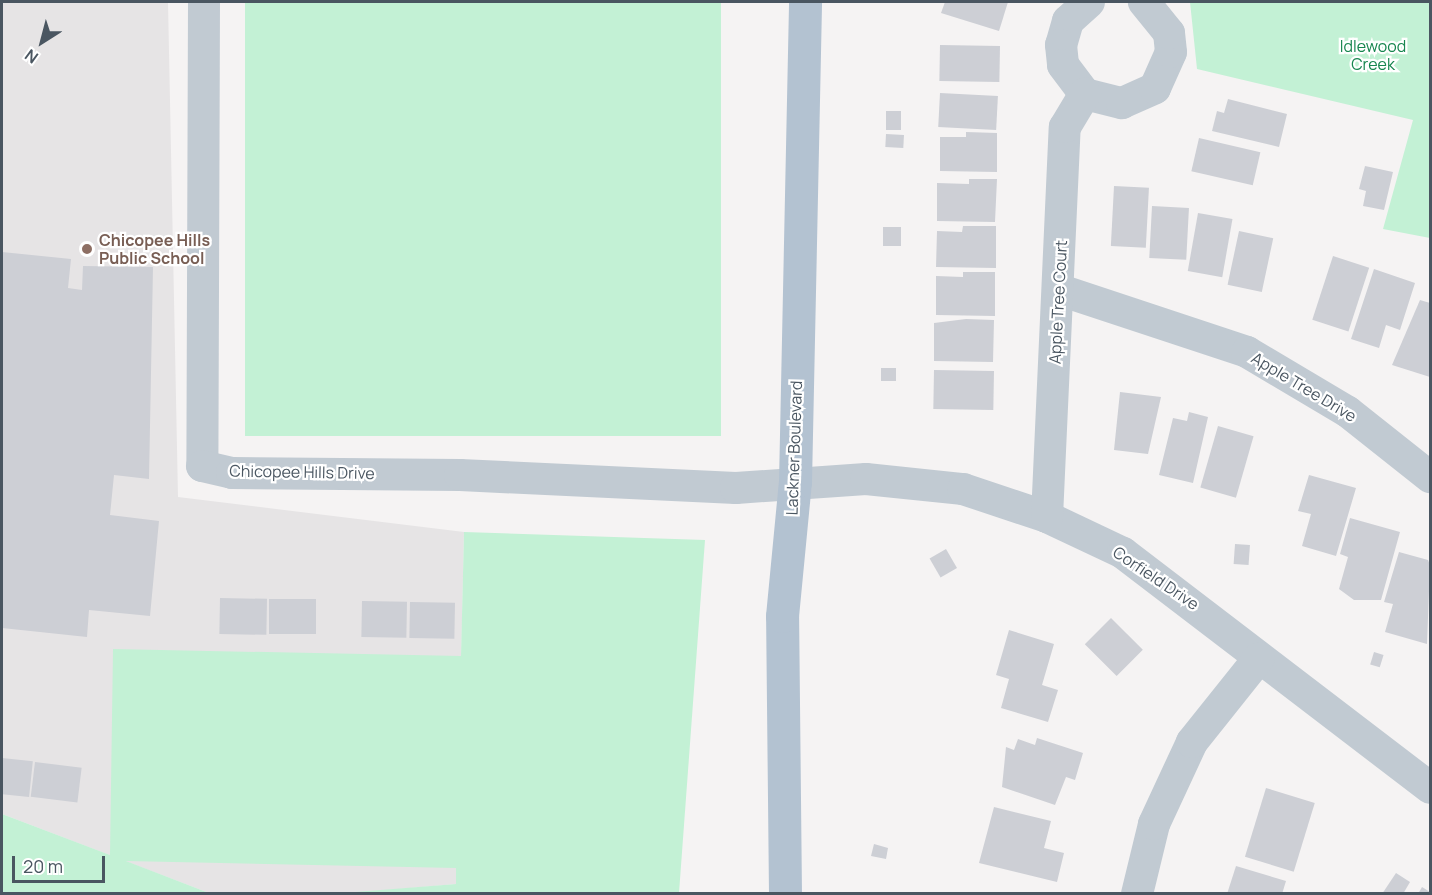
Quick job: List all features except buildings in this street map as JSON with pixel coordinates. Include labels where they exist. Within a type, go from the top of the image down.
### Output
[{"type":"main road","name":"Lackner Boulevard","points":[[785,894],[782,616],[795,482],[805,2]]},
{"type":"street","name":"Chicopee Hills Drive","points":[[204,2],[202,466],[232,473],[459,475],[736,488],[795,482]]},
{"type":"street","points":[[1089,2],[1068,21],[1061,45],[1068,73],[1085,94],[1122,103],[1155,88],[1166,72],[1169,33],[1144,2]]},
{"type":"street","name":"Apple Tree Court","points":[[1047,517],[1060,290],[1065,127],[1085,94]]},
{"type":"street","name":"Apple Tree Drive","points":[[1060,290],[1247,352],[1348,412],[1431,477]]},
{"type":"street","name":"Corfield Drive","points":[[795,482],[919,482],[963,489],[1047,517],[1123,553],[1431,789]]},
{"type":"street","points":[[1137,894],[1154,824],[1192,742],[1259,658]]},
{"type":"shaded area","name":"Chicopee Hills Public School","points":[[2,2],[168,2],[178,497],[464,532],[456,884],[343,894],[209,893],[2,814]]},
{"type":"green space","points":[[245,2],[721,2],[721,436],[245,436]]},
{"type":"green space","name":"Idlewood Creek","points":[[1190,2],[1430,2],[1430,238],[1383,229],[1413,120],[1197,69]]},
{"type":"green space","points":[[464,532],[705,540],[679,893],[343,893],[456,884],[456,868],[126,861],[209,893],[2,893],[2,814],[110,855],[113,649],[461,656]]},
{"type":"place","name":"Chicopee Hills Public School","points":[[87,249]]}]
